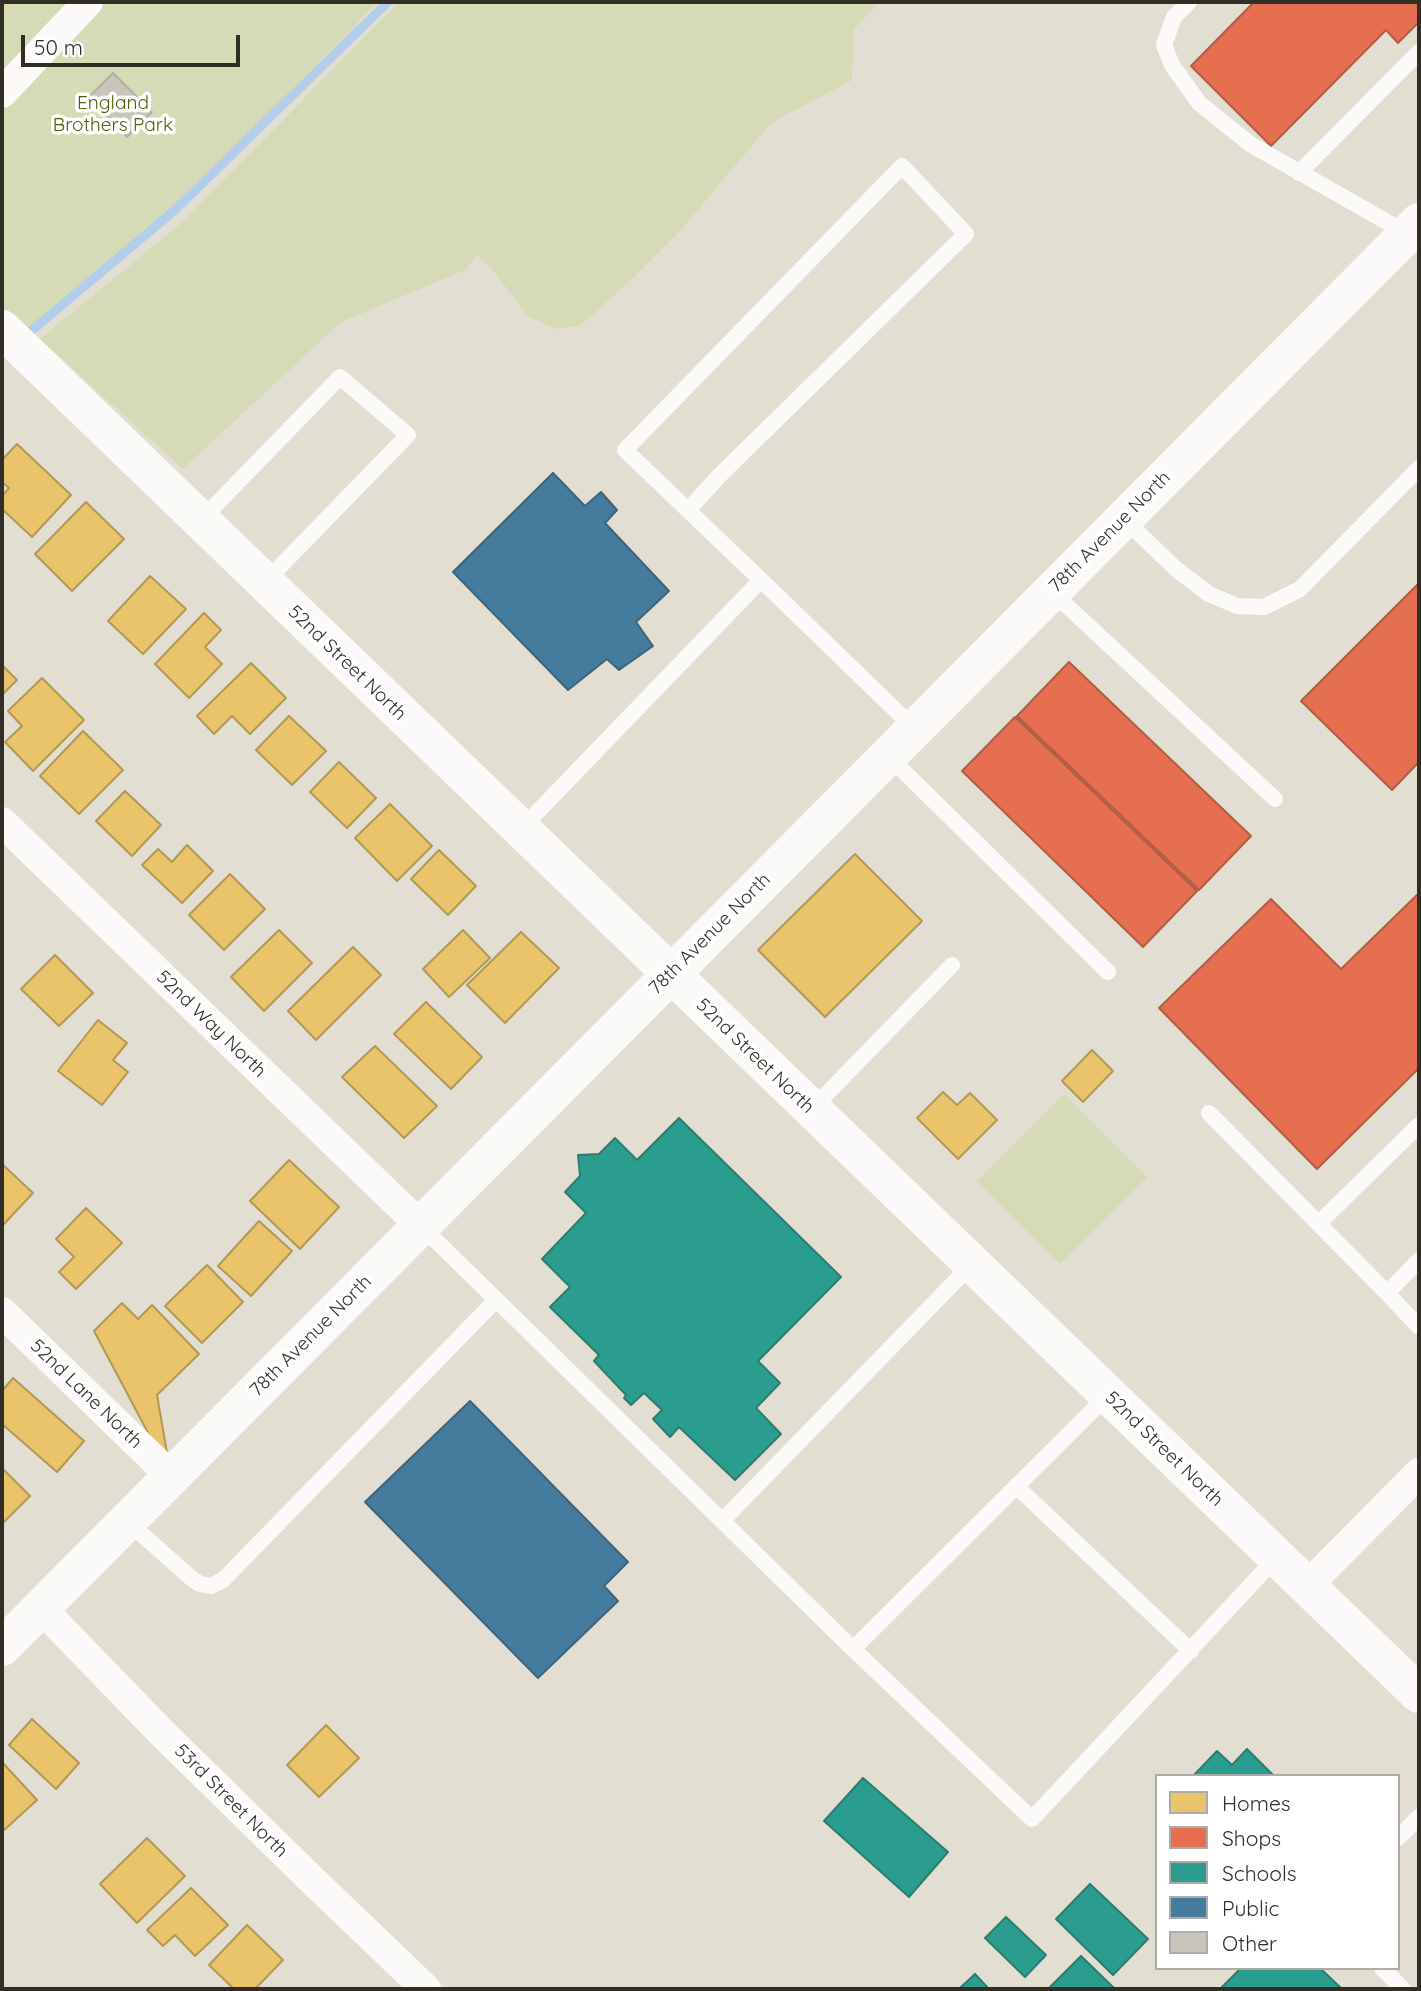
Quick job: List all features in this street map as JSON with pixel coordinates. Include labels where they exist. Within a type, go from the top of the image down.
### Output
[{"type":"street","points":[[2,93],[88,2]]},
{"type":"street","name":"78th Avenue North","points":[[2,1647],[1413,228]]},
{"type":"street","name":"52nd Street North","points":[[2,329],[1419,1694]]},
{"type":"street","name":"52nd Way North","points":[[2,822],[421,1226]]},
{"type":"street","name":"52nd Lane North","points":[[2,1312],[171,1476]]},
{"type":"street","points":[[1307,1586],[1419,1473]]},
{"type":"street","name":"53rd Street North","points":[[41,1608],[161,1732],[426,1989]]},
{"type":"lane","points":[[1189,2],[1174,17],[1164,45],[1172,65],[1199,103],[1250,144],[1299,173],[1413,228]]},
{"type":"lane","points":[[1299,173],[1419,52]]},
{"type":"lane","points":[[688,510],[720,475],[966,234],[902,166],[625,450],[915,729]]},
{"type":"lane","points":[[200,522],[340,377],[408,435],[264,583]]},
{"type":"lane","points":[[1124,519],[1176,569],[1209,594],[1237,606],[1264,607],[1300,589],[1419,468]]},
{"type":"lane","points":[[520,830],[761,580]]},
{"type":"lane","points":[[1051,592],[1275,799]]},
{"type":"lane","points":[[888,756],[1108,972]]},
{"type":"lane","points":[[811,1110],[953,965]]},
{"type":"lane","points":[[1209,1113],[1419,1327]]},
{"type":"lane","points":[[1318,1224],[1419,1125]]},
{"type":"lane","points":[[421,1226],[1032,1819],[1277,1557]]},
{"type":"lane","points":[[1387,1293],[1419,1260]]},
{"type":"lane","points":[[722,1521],[972,1265]]},
{"type":"lane","points":[[127,1521],[200,1584],[211,1586],[223,1580],[496,1300]]},
{"type":"lane","points":[[853,1648],[1108,1395]]},
{"type":"lane","points":[[1016,1486],[1191,1651]]},
{"type":"lane","points":[[1400,1836],[1419,1816]]},
{"type":"lane","points":[[1384,1970],[1403,1989]]},
{"type":"green space","name":"England Brothers Park","points":[[2,2],[378,2],[174,211],[14,342],[2,330]]},
{"type":"green space","points":[[399,2],[880,2],[854,29],[852,80],[771,123],[680,231],[581,325],[556,329],[529,317],[491,268],[477,255],[465,270],[341,322],[183,469],[40,339],[184,221]]},
{"type":"green space","points":[[1064,1094],[1147,1177],[1060,1264],[977,1181]]},
{"type":"building: Homes","points":[[17,444],[71,495],[32,537],[2,509],[2,496],[9,488],[2,482],[2,460]]},
{"type":"building: Homes","points":[[86,502],[124,539],[72,591],[35,554]]},
{"type":"building: Homes","points":[[150,576],[186,609],[143,654],[108,621]]},
{"type":"building: Homes","points":[[204,613],[221,630],[205,647],[222,664],[189,698],[155,664]]},
{"type":"building: Homes","points":[[251,663],[286,698],[250,734],[232,716],[214,734],[197,716]]},
{"type":"building: Homes","points":[[2,665],[17,680],[2,695]]},
{"type":"building: Homes","points":[[42,678],[84,720],[33,771],[5,742],[22,726],[8,711]]},
{"type":"building: Homes","points":[[289,716],[326,751],[292,785],[256,750]]},
{"type":"building: Homes","points":[[83,731],[123,770],[79,814],[40,776]]},
{"type":"building: Homes","points":[[339,762],[376,798],[347,828],[310,792]]},
{"type":"building: Homes","points":[[125,791],[161,825],[132,856],[96,821]]},
{"type":"building: Homes","points":[[390,804],[432,846],[397,881],[355,838]]},
{"type":"building: Homes","points":[[187,845],[213,871],[182,903],[142,865],[158,849],[172,862]]},
{"type":"building: Homes","points":[[439,850],[476,886],[448,915],[411,879]]},
{"type":"building: Homes","points":[[855,854],[922,921],[825,1017],[758,950]]},
{"type":"building: Homes","points":[[230,874],[265,909],[224,950],[189,915]]},
{"type":"building: Homes","points":[[279,930],[312,963],[264,1011],[231,977]]},
{"type":"building: Homes","points":[[463,930],[490,958],[449,997],[423,969]]},
{"type":"building: Homes","points":[[521,932],[559,968],[505,1023],[467,985]]},
{"type":"building: Homes","points":[[353,947],[381,975],[316,1040],[288,1011]]},
{"type":"building: Homes","points":[[55,955],[93,993],[59,1026],[21,989]]},
{"type":"building: Homes","points":[[426,1002],[482,1057],[451,1089],[394,1034]]},
{"type":"building: Homes","points":[[98,1020],[127,1043],[113,1060],[128,1072],[102,1105],[58,1071]]},
{"type":"building: Homes","points":[[375,1046],[437,1106],[404,1138],[342,1077]]},
{"type":"building: Homes","points":[[1092,1050],[1113,1071],[1083,1102],[1062,1081]]},
{"type":"building: Homes","points":[[943,1092],[957,1105],[970,1093],[997,1120],[958,1159],[917,1118]]},
{"type":"building: Homes","points":[[289,1160],[339,1207],[300,1249],[250,1201]]},
{"type":"building: Homes","points":[[2,1164],[33,1193],[4,1224],[2,1222]]},
{"type":"building: Homes","points":[[86,1208],[122,1243],[76,1289],[59,1272],[74,1257],[56,1239]]},
{"type":"building: Homes","points":[[259,1221],[292,1251],[251,1296],[218,1266]]},
{"type":"building: Homes","points":[[207,1265],[243,1302],[202,1343],[165,1306]]},
{"type":"building: Homes","points":[[122,1303],[138,1319],[152,1305],[199,1354],[157,1395],[171,1476],[94,1331]]},
{"type":"building: Homes","points":[[13,1378],[84,1441],[57,1472],[2,1424],[2,1391]]},
{"type":"building: Homes","points":[[2,1468],[30,1496],[2,1524]]},
{"type":"building: Homes","points":[[32,1719],[79,1763],[56,1789],[9,1745]]},
{"type":"building: Homes","points":[[326,1725],[359,1758],[319,1797],[287,1765]]},
{"type":"building: Homes","points":[[2,1762],[37,1800],[2,1832]]},
{"type":"building: Homes","points":[[147,1838],[185,1876],[137,1923],[100,1884]]},
{"type":"building: Homes","points":[[191,1888],[228,1925],[195,1956],[175,1935],[163,1946],[147,1930]]},
{"type":"building: Homes","points":[[247,1925],[283,1960],[255,1989],[234,1989],[209,1965]]},
{"type":"building: Shops","points":[[1254,2],[1419,2],[1419,22],[1398,43],[1386,30],[1271,146],[1191,66]]},
{"type":"building: Shops","points":[[1419,583],[1419,762],[1392,790],[1301,701]]},
{"type":"building: Shops","points":[[1069,662],[1251,836],[1199,890],[1017,716]]},
{"type":"building: Shops","points":[[1015,717],[1197,891],[1143,947],[962,771]]},
{"type":"building: Shops","points":[[1419,893],[1419,1068],[1317,1169],[1159,1008],[1271,899],[1341,969]]},
{"type":"building: Schools","points":[[679,1118],[841,1277],[758,1361],[780,1383],[756,1408],[781,1434],[735,1480],[679,1427],[670,1437],[653,1419],[662,1410],[644,1393],[631,1405],[624,1398],[626,1395],[594,1361],[599,1355],[550,1307],[570,1287],[542,1259],[586,1213],[565,1192],[580,1176],[578,1155],[599,1154],[615,1138],[637,1160]]},
{"type":"building: Schools","points":[[1247,1749],[1272,1774],[1195,1774],[1217,1751],[1232,1765]]},
{"type":"building: Schools","points":[[863,1778],[948,1852],[909,1897],[824,1821]]},
{"type":"building: Schools","points":[[1090,1884],[1148,1939],[1113,1975],[1056,1919]]},
{"type":"building: Schools","points":[[1006,1917],[1046,1955],[1025,1977],[985,1938]]},
{"type":"building: Schools","points":[[1081,1956],[1115,1989],[1048,1989]]},
{"type":"building: Schools","points":[[1239,1970],[1322,1970],[1342,1989],[1220,1989]]},
{"type":"building: Schools","points":[[975,1974],[989,1989],[959,1989]]},
{"type":"building: Public","points":[[553,473],[585,506],[601,492],[617,510],[605,523],[669,591],[636,622],[653,646],[619,670],[607,659],[568,690],[453,572]]},
{"type":"building: Public","points":[[470,1401],[628,1562],[604,1586],[618,1601],[538,1678],[365,1502]]},
{"type":"building: Other","points":[[113,73],[152,112],[127,137],[88,98]]},
{"type":"waterway","points":[[24,337],[174,211],[388,2]]}]
